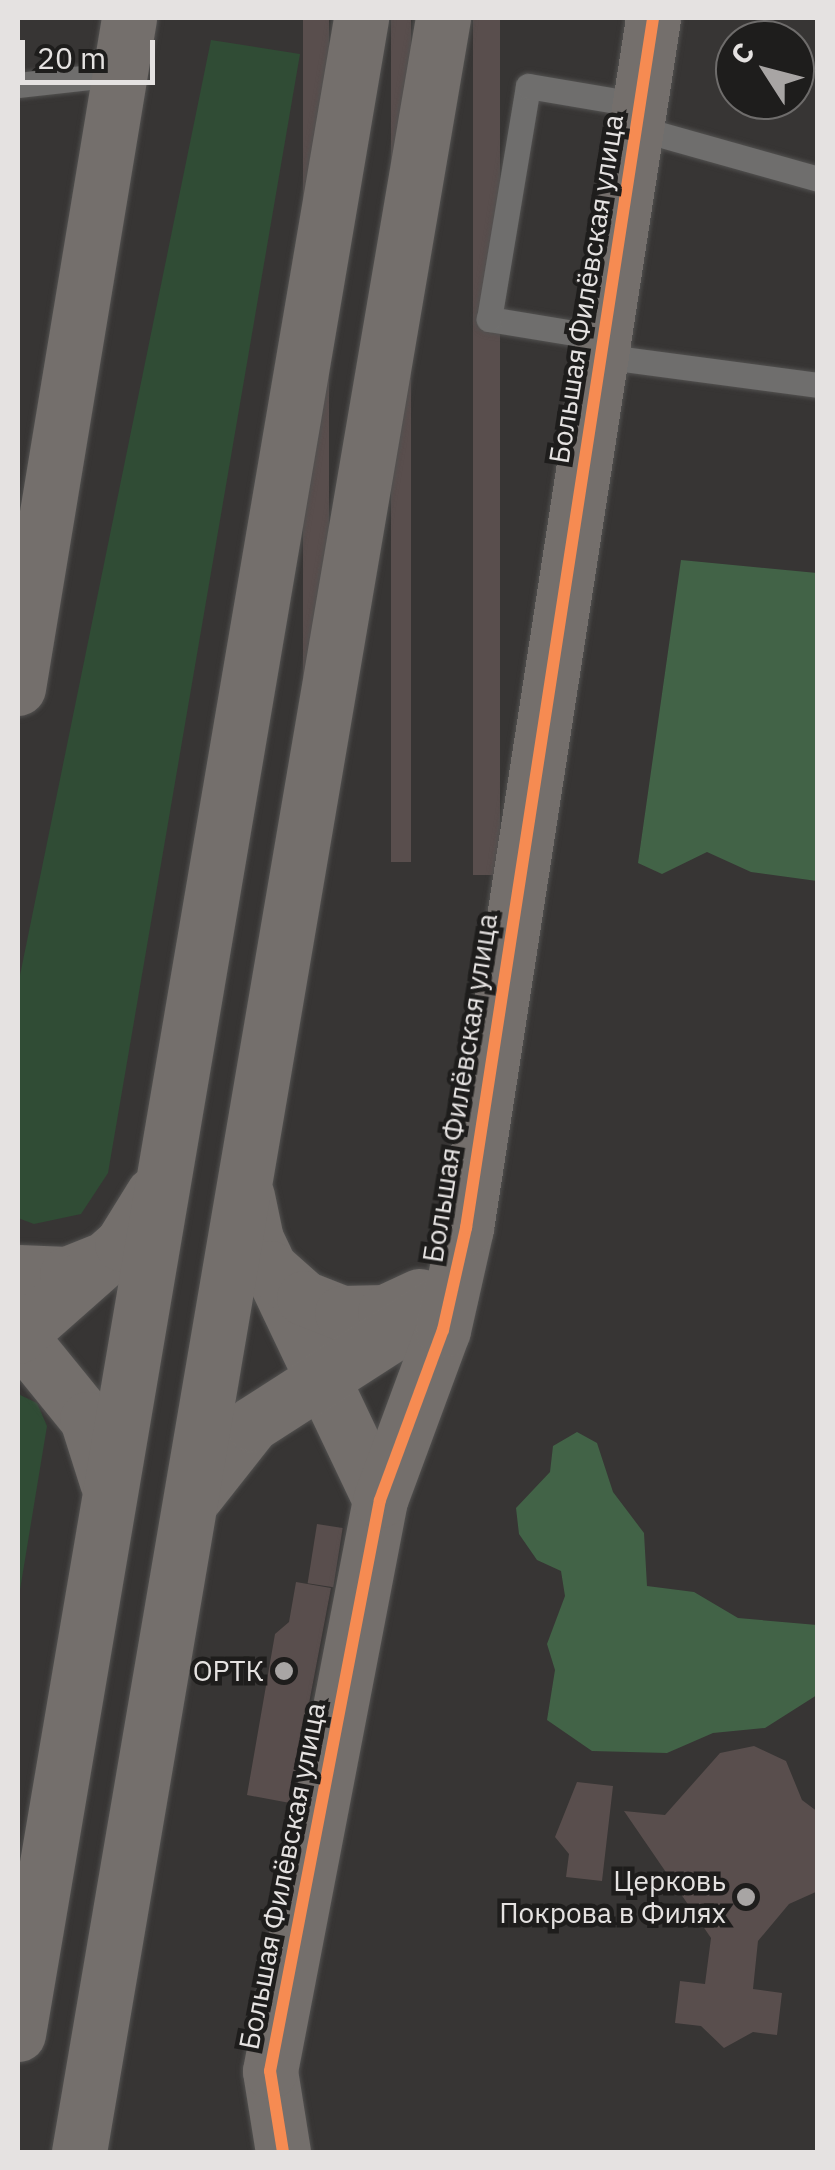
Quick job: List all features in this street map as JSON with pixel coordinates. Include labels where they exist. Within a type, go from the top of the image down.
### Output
[{"type":"street","points":[[18,688],[130,18]]},
{"type":"street","points":[[18,2034],[361,18]]},
{"type":"street","points":[[79,2152],[443,18]]},
{"type":"street","name":"Большая Филёвская улица","points":[[283,2152],[270,2071],[380,1500],[450,1297],[466,1228],[654,18]]},
{"type":"street","points":[[108,1502],[88,1419],[18,1335],[136,1226],[166,1158]]},
{"type":"street","points":[[246,1173],[267,1264],[380,1500]]},
{"type":"street","points":[[267,1264],[322,1307],[385,1312],[432,1285],[466,1228]]},
{"type":"street","points":[[18,1272],[67,1274],[106,1257]]},
{"type":"street","points":[[187,1516],[232,1442],[450,1297]]},
{"type":"lane","points":[[18,85],[90,77]]},
{"type":"lane","points":[[818,180],[638,116],[528,86],[489,319],[603,347],[818,385]]},
{"type":"green space","points":[[211,40],[300,54],[108,1173],[81,1214],[34,1224],[18,1218],[18,985]]},
{"type":"green space","points":[[681,560],[817,573],[817,881],[751,872],[707,852],[662,874],[638,863]]},
{"type":"green space","points":[[18,1394],[37,1403],[47,1426],[18,1602]]},
{"type":"green space","points":[[577,1432],[597,1443],[613,1492],[644,1533],[647,1586],[694,1592],[738,1618],[817,1625],[817,1695],[765,1728],[713,1733],[667,1753],[592,1751],[547,1720],[555,1670],[547,1644],[565,1596],[561,1571],[537,1560],[519,1534],[516,1508],[550,1472],[553,1446]]},
{"type":"building","points":[[303,18],[329,18],[329,848],[303,848]]},
{"type":"building","points":[[391,18],[411,18],[411,862],[391,862]]},
{"type":"building","points":[[473,18],[500,18],[500,875],[473,875]]},
{"type":"building","points":[[317,1524],[343,1528],[333,1587],[308,1583]]},
{"type":"building","points":[[296,1582],[331,1588],[290,1803],[247,1795],[275,1634],[289,1622]]},
{"type":"building","name":"Церковь Покрова в Филях","points":[[754,1746],[786,1761],[802,1800],[818,1812],[818,1891],[789,1904],[758,1941],[753,1989],[782,1993],[777,2035],[753,2032],[724,2048],[701,2026],[675,2023],[680,1981],[705,1984],[711,1938],[624,1811],[665,1815],[720,1753]]},
{"type":"building","points":[[577,1782],[613,1786],[602,1881],[566,1877],[569,1854],[555,1837]]},
{"type":"cycle path","points":[[283,2152],[270,2071],[380,1500],[443,1330],[466,1228],[653,18]]},
{"type":"place","name":"ОРТК","points":[[284,1671]]},
{"type":"place","name":"Церковь Покрова в Филях","points":[[746,1897]]}]
